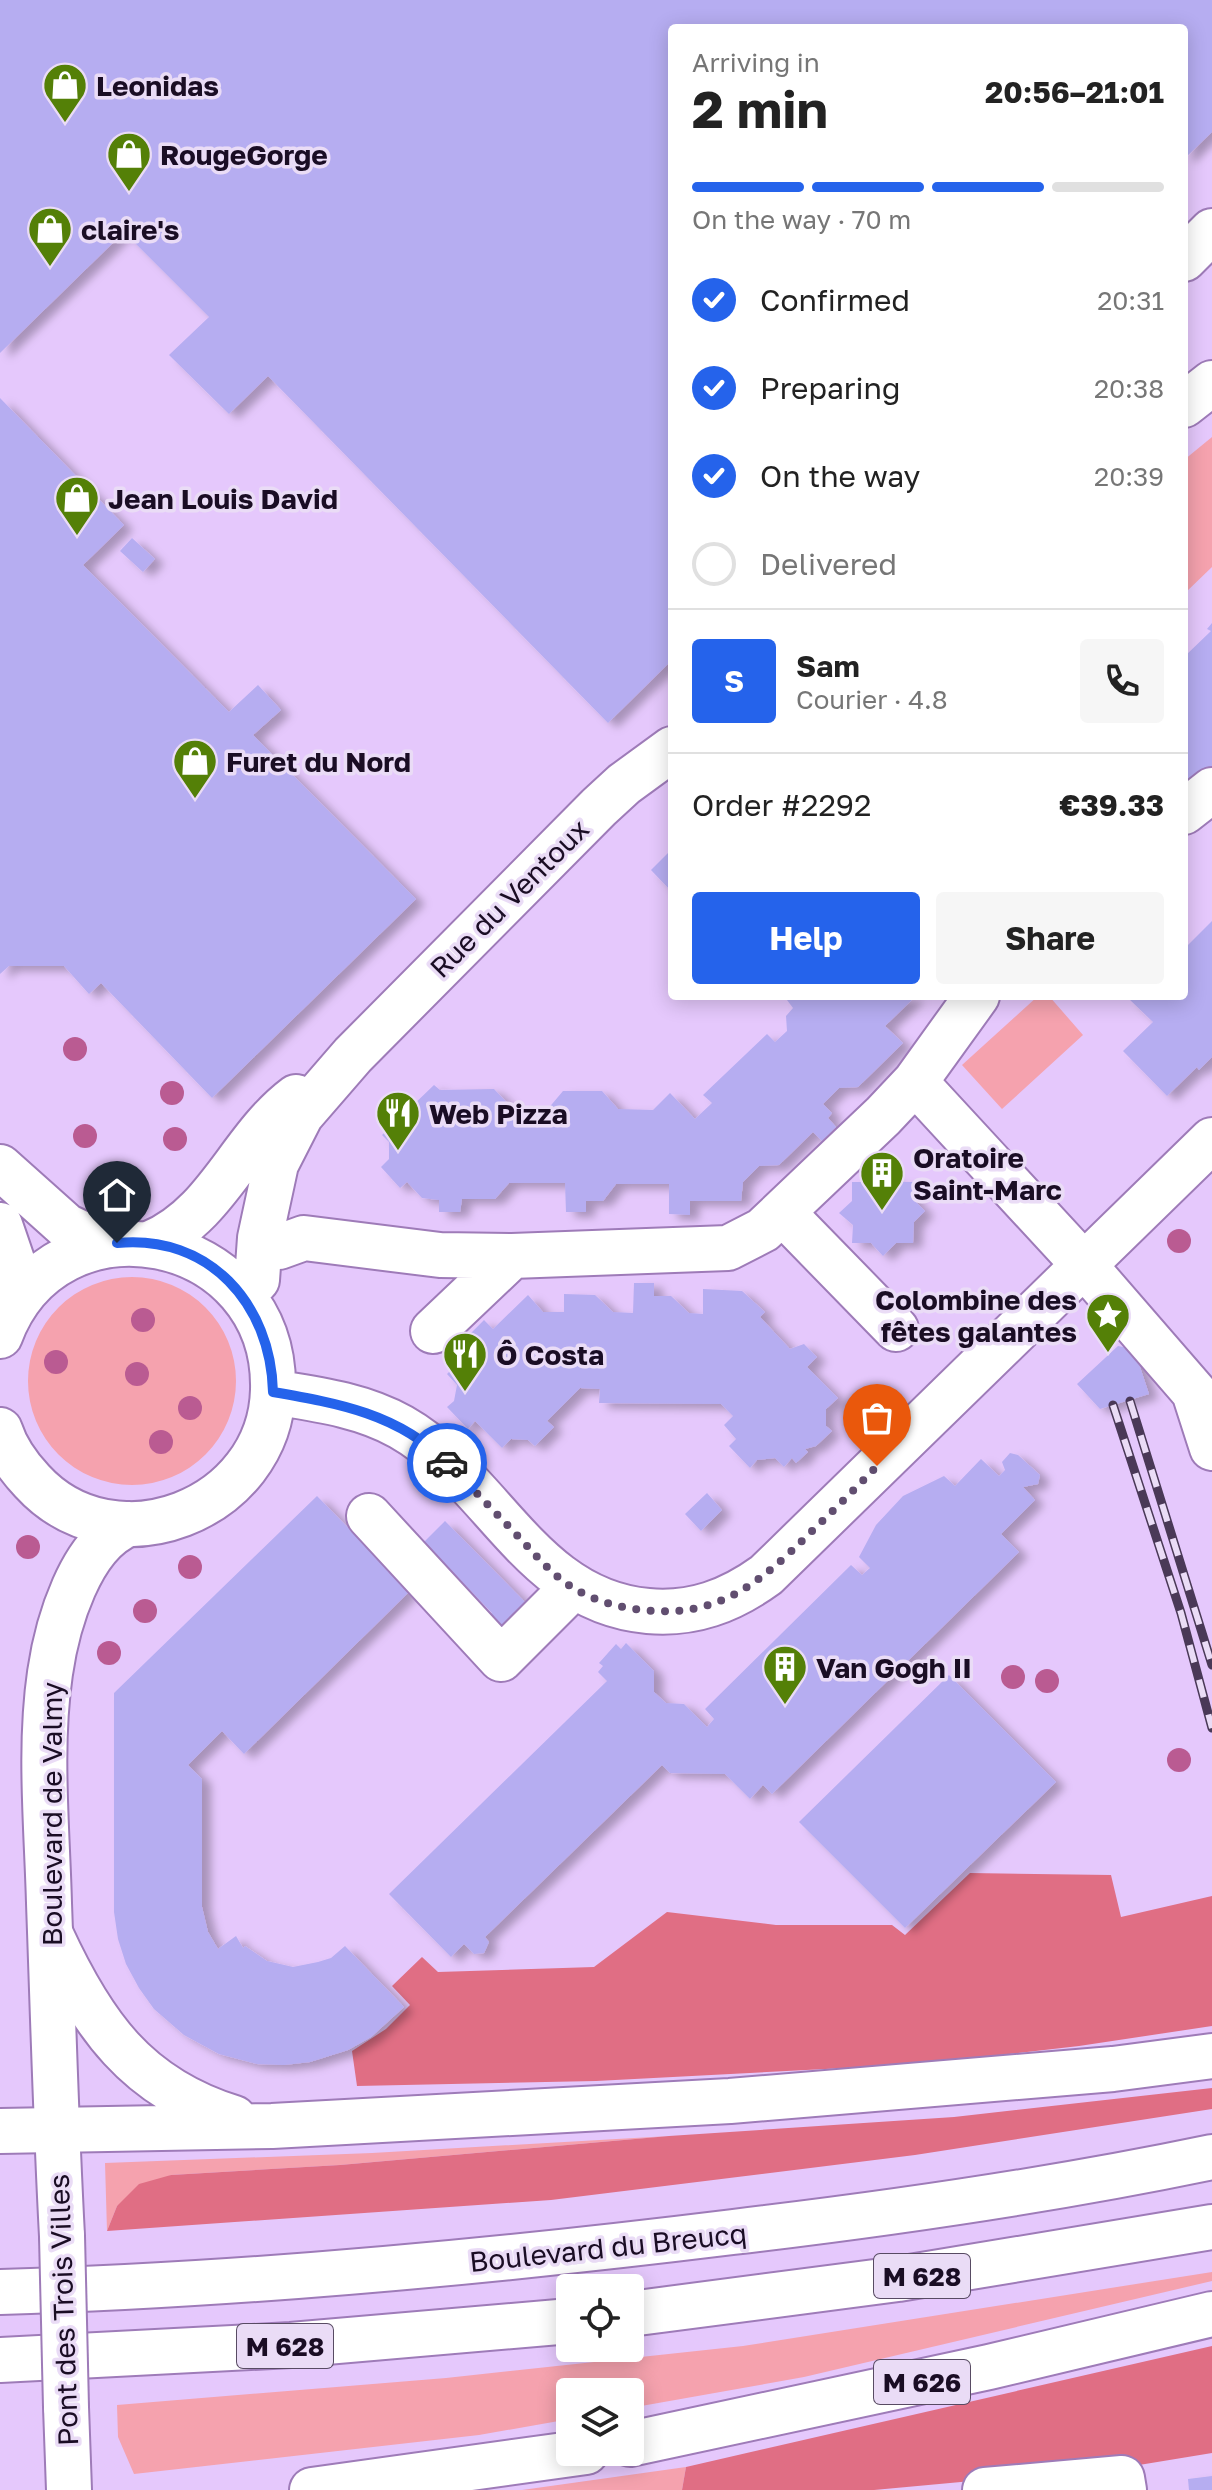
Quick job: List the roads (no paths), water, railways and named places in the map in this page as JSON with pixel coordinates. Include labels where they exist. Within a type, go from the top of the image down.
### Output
[{"type":"main road","points":[[1188,255],[1212,231]]},
{"type":"main road","name":"Rue du Ventoux","points":[[129,1524],[168,1520],[204,1505],[227,1487],[258,1448],[268,1421],[273,1392],[271,1364],[258,1304],[257,1263],[265,1208],[276,1164],[301,1115],[353,1055],[599,807],[668,752]]},
{"type":"main road","points":[[1188,809],[1212,790]]},
{"type":"main road","points":[[279,1247],[304,1238],[440,1255],[512,1256],[728,1248],[763,1230],[883,1116],[915,1082],[974,1000]]},
{"type":"main road","name":"Rue du Ventoux","points":[[151,1243],[187,1223],[277,1112],[353,1055]]},
{"type":"main road","points":[[915,1082],[1084,1265],[1194,1392],[1212,1448]]},
{"type":"main road","points":[[273,1392],[331,1401],[401,1427],[442,1458],[541,1562],[573,1587],[621,1607],[657,1612],[698,1609],[741,1593],[766,1575],[1212,1140]]},
{"type":"main road","points":[[0,1167],[66,1226],[106,1245]]},
{"type":"main road","points":[[782,1212],[896,1329]]},
{"type":"main road","points":[[0,1225],[13,1263],[8,1321]]},
{"type":"main road","points":[[8,1321],[48,1270],[76,1254],[106,1245],[151,1243],[193,1256],[221,1274],[244,1298],[265,1337]]},
{"type":"main road","points":[[433,1331],[512,1256]]},
{"type":"main road","points":[[0,1430],[23,1471],[53,1499],[89,1517],[129,1524]]},
{"type":"main road","points":[[369,1516],[501,1659],[573,1587]]},
{"type":"main road","name":"Boulevard de Valmy","points":[[57,2130],[46,1764],[50,1672],[63,1620],[87,1562],[101,1542],[129,1524]]},
{"type":"main road","points":[[51,1935],[89,2008],[142,2071],[172,2093],[205,2109],[272,2126]]},
{"type":"main road","points":[[0,2131],[272,2126],[730,2101],[1113,2069],[1212,2056]]},
{"type":"main road","name":"Pont des Trois Villes","points":[[57,2130],[69,2490]]},
{"type":"main road","name":"Boulevard du Breucq","points":[[0,2292],[272,2280],[566,2254],[821,2223],[967,2201],[1212,2157]]},
{"type":"main road","name":"M 628","points":[[644,2312],[870,2284],[1212,2227]]},
{"type":"main road","name":"M 626","points":[[644,2441],[989,2367],[1212,2314]]},
{"type":"main road","name":"M 628","points":[[0,2360],[291,2345],[556,2322]]},
{"type":"main road","points":[[312,2490],[556,2456]]},
{"type":"main road","points":[[985,2490],[1122,2478],[1124,2490]]},
{"type":"railway","points":[[1130,1401],[1212,1665]]},
{"type":"railway","points":[[1113,1405],[1181,1613],[1212,1728]]},
{"type":"place","name":"Leonidas","points":[[65,124]]},
{"type":"place","name":"RougeGorge","points":[[129,193]]},
{"type":"place","name":"claire's","points":[[50,268]]},
{"type":"place","name":"Jean Louis David","points":[[77,537]]},
{"type":"place","name":"Furet du Nord","points":[[195,800]]},
{"type":"place","name":"Web Pizza","points":[[398,1152]]},
{"type":"place","name":"Oratoire Saint-Marc","points":[[882,1212]]},
{"type":"place","name":"Colombine des fêtes galantes","points":[[1108,1354]]},
{"type":"place","name":"Ô Costa","points":[[465,1393]]},
{"type":"place","name":"Van Gogh II","points":[[785,1706]]}]
